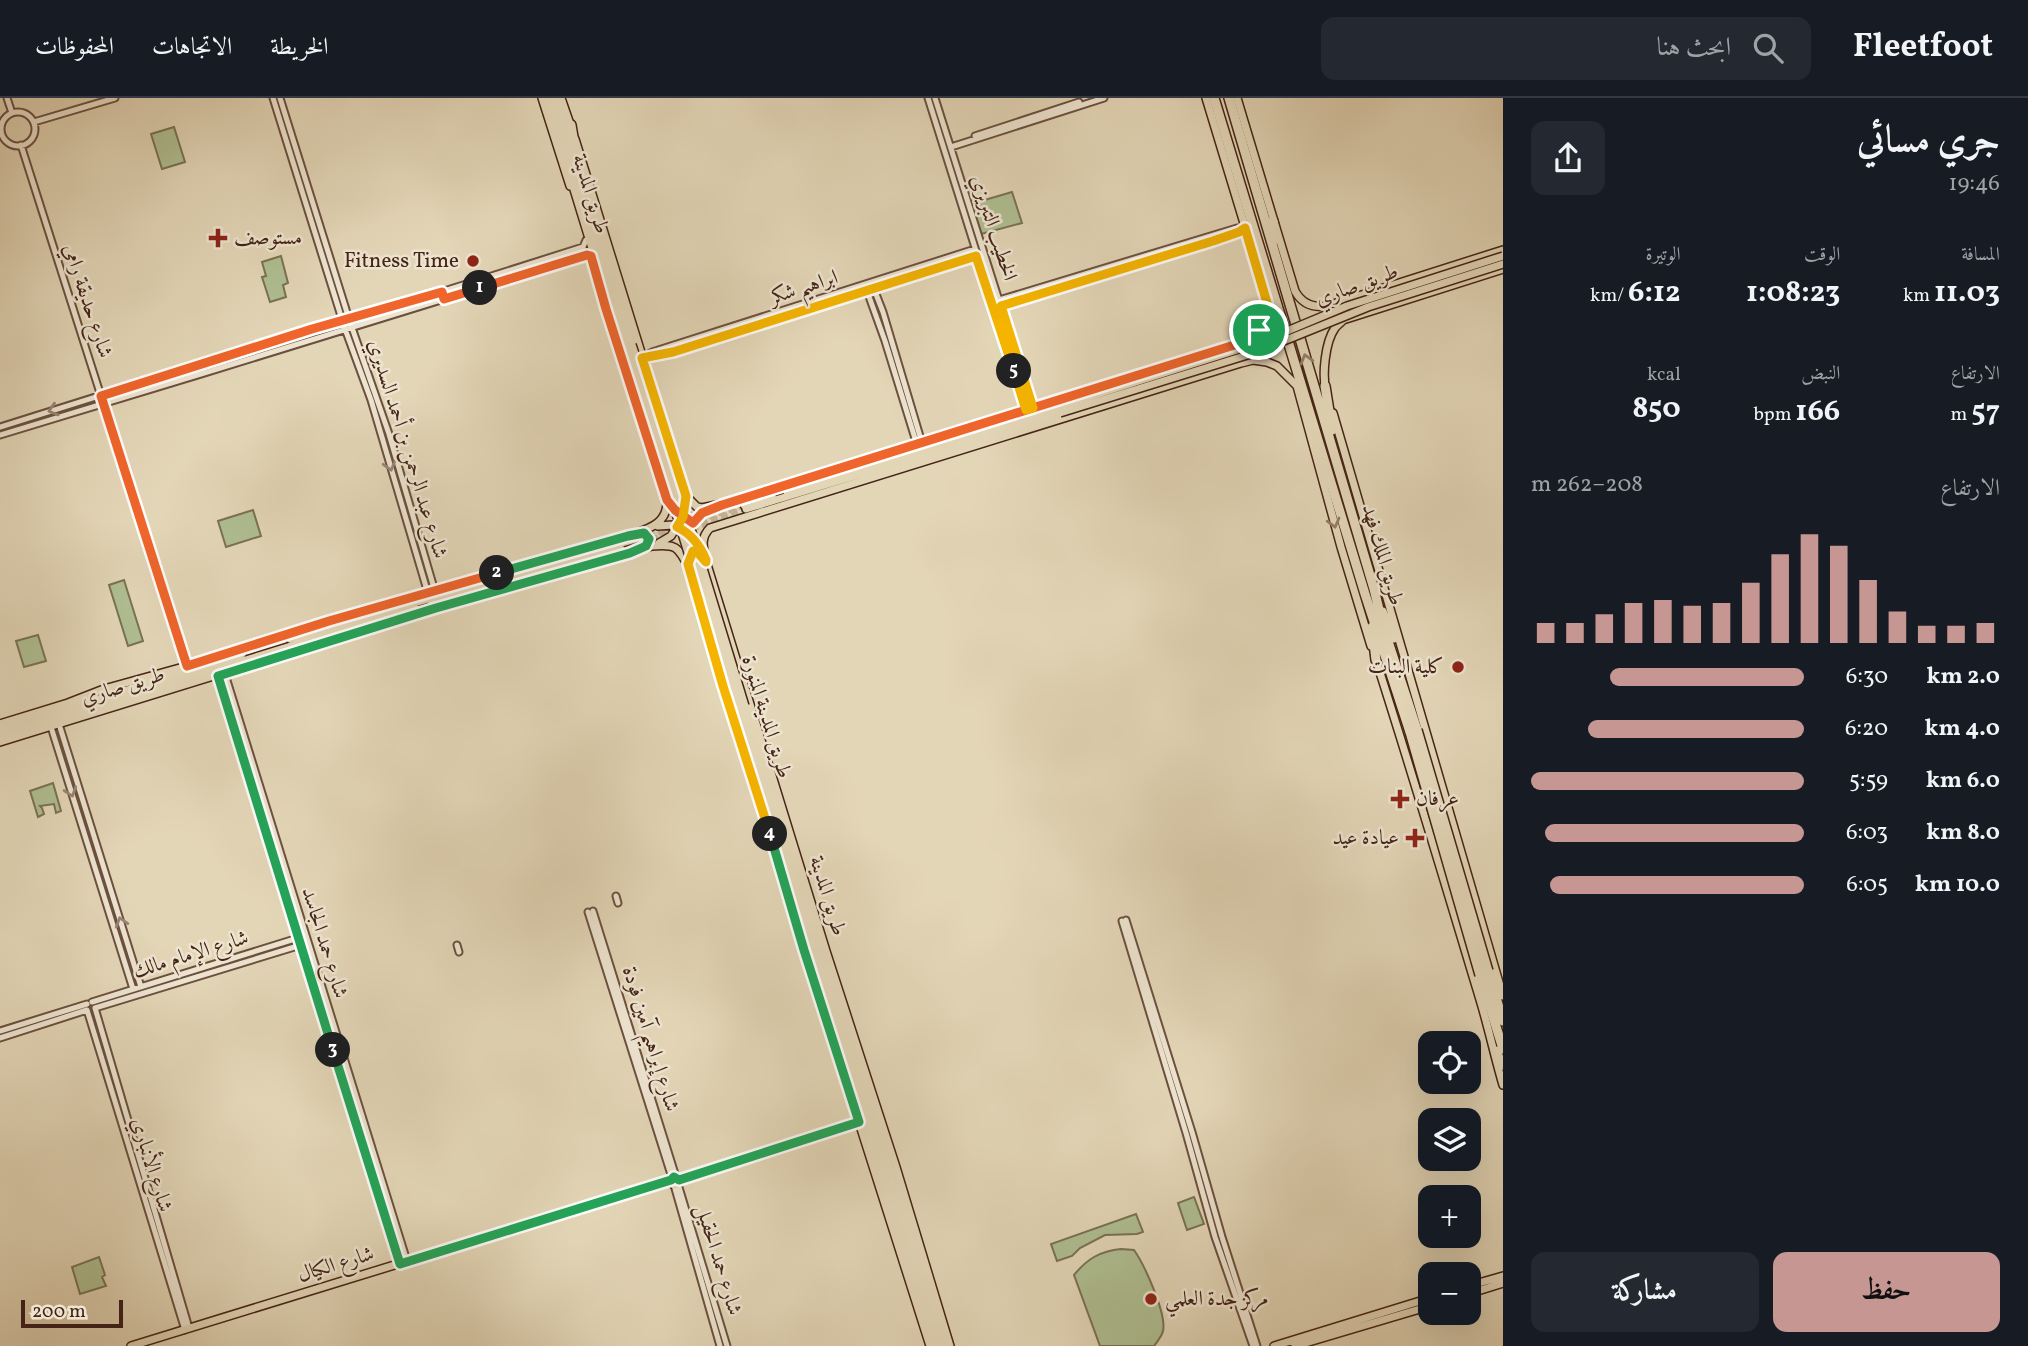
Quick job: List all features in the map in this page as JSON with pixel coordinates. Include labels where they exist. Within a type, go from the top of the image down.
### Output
[{"type":"highway","name":"طريق المدينة المنورة","points":[[548,98],[936,1346]]},
{"type":"highway","name":"طريق المدينة المنورة","points":[[555,98],[612,283],[624,346]]},
{"type":"highway","name":"طريق الملك فهد","points":[[1214,98],[1247,224],[1491,972],[1503,1021]]},
{"type":"highway","name":"طريق الملك فهد","points":[[1229,98],[1374,589],[1413,731]]},
{"type":"highway","points":[[570,125],[584,192]]},
{"type":"highway","points":[[554,138],[581,207]]},
{"type":"highway","points":[[1273,221],[1283,282]]},
{"type":"highway","points":[[1247,224],[1262,283]]},
{"type":"highway","points":[[1325,386],[1338,466]]},
{"type":"highway","points":[[1366,594],[1376,660]]},
{"type":"highway","name":"طريق المدينة المنورة","points":[[738,711],[770,789],[944,1346]]},
{"type":"highway","points":[[752,715],[770,789]]},
{"type":"highway","points":[[783,857],[804,950]]},
{"type":"highway","points":[[802,894],[825,948]]},
{"type":"highway","name":"طريق الملك فهد","points":[[1491,972],[1503,1049]]},
{"type":"highway","points":[[830,1029],[861,1106]]},
{"type":"highway","points":[[853,1033],[862,1083]]},
{"type":"highway","points":[[874,1122],[901,1186]]},
{"type":"highway","points":[[882,1178],[902,1257]]},
{"type":"main road","name":"طريق المدينة","points":[[542,98],[591,256],[624,346],[667,500]]},
{"type":"main road","name":"طريق المدينة","points":[[561,98],[686,496],[683,517],[677,527],[666,540],[652,546]]},
{"type":"main road","name":"طريق الملك فهد","points":[[1207,98],[1235,172]]},
{"type":"main road","points":[[1207,98],[1247,224]]},
{"type":"main road","points":[[1237,98],[1298,296],[1309,305],[1327,306],[1503,250]]},
{"type":"main road","name":"طريق صاري","points":[[1059,410],[1256,344],[1347,306],[1503,256]]},
{"type":"main road","name":"طريق صاري","points":[[746,507],[1254,353],[1368,307],[1503,264]]},
{"type":"main road","points":[[1503,270],[1343,320],[1334,328],[1330,338],[1323,377],[1460,843],[1491,972],[1503,996]]},
{"type":"main road","name":"طريق المدينة","points":[[612,283],[642,358]]},
{"type":"main road","points":[[686,496],[697,507],[708,508],[730,520],[746,507],[920,444],[1244,342],[1255,335],[1266,319],[1268,306],[1262,283]]},
{"type":"main road","points":[[693,523],[702,513],[723,514],[1241,363],[1261,360],[1277,366],[1297,386],[1341,547],[1482,1006],[1503,1085]]},
{"type":"main road","points":[[663,489],[671,499],[677,500],[681,481]]},
{"type":"main road","points":[[667,500],[683,517],[693,523],[713,526],[723,514]]},
{"type":"main road","points":[[631,537],[655,526],[664,516],[667,500]]},
{"type":"main road","points":[[706,561],[702,543],[707,532],[723,514]]},
{"type":"main road","name":"طريق المدينة","points":[[693,523],[684,550],[738,711],[804,950],[926,1332],[928,1346]]},
{"type":"main road","name":"طريق المدينة","points":[[655,526],[665,524],[677,527],[688,533],[701,547],[825,948],[944,1325],[953,1346]]},
{"type":"main road","points":[[0,724],[104,689],[642,532],[648,536],[649,543],[635,551]]},
{"type":"main road","name":"طريق صاري","points":[[0,730],[631,537]]},
{"type":"main road","points":[[652,546],[670,545],[678,548],[689,566]]},
{"type":"main road","name":"طريق صاري","points":[[0,742],[222,679],[436,608],[652,546]]},
{"type":"main road","name":"طريق صاري","points":[[0,736],[426,605],[621,549]]},
{"type":"main road","points":[[689,566],[693,551],[706,561]]},
{"type":"main road","points":[[466,582],[490,581]]},
{"type":"main road","points":[[1374,589],[1410,679]]},
{"type":"main road","points":[[295,638],[310,628]]},
{"type":"main road","points":[[95,699],[169,671]]},
{"type":"main road","points":[[1406,754],[1422,797],[1427,801],[1433,800],[1440,790],[1429,740]]},
{"type":"main road","points":[[1452,907],[1437,845],[1439,836],[1447,835],[1455,841],[1472,891]]},
{"type":"main road","points":[[1491,972],[1503,965]]},
{"type":"main road","points":[[1482,1006],[1503,1066]]},
{"type":"main road","name":"شارع الكيال","points":[[147,1346],[859,1122]]},
{"type":"main road","name":"شارع الكيال","points":[[131,1346],[675,1181]]},
{"type":"main road","name":"طريق المدينة","points":[[898,1247],[906,1283],[928,1346]]},
{"type":"main road","name":"طريق المدينة","points":[[928,1274],[953,1346]]},
{"type":"main road","points":[[1481,1282],[1503,1276]]},
{"type":"main road","points":[[1481,1290],[1503,1283]]},
{"type":"main road","points":[[1274,1346],[1418,1302]]},
{"type":"main road","points":[[1295,1346],[1418,1310]]},
{"type":"street","points":[[7,98],[12,113]]},
{"type":"street","points":[[34,122],[115,98]]},
{"type":"street","name":"شارع عبد الرحمن بن أحمد السديري","points":[[273,98],[342,321],[371,400],[427,590],[432,592],[434,588],[389,434],[349,319],[280,98]]},
{"type":"street","name":"الخطيب التبريزي","points":[[928,98],[976,253],[1030,409]]},
{"type":"street","name":"الخطيب التبريزي","points":[[935,98],[1000,303],[1030,409]]},
{"type":"street","points":[[950,146],[1092,98]]},
{"type":"street","points":[[950,146],[1104,98]]},
{"type":"street","points":[[12,113],[25,113],[34,122],[33,138],[21,145],[5,140],[1,133],[3,121],[12,113]]},
{"type":"street","name":"شارع حديقة رامي","points":[[21,145],[187,666]]},
{"type":"street","points":[[1000,303],[1247,224]]},
{"type":"street","points":[[0,427],[312,329],[557,256],[583,247],[586,240]]},
{"type":"street","points":[[717,335],[870,290],[976,253]]},
{"type":"street","name":"ابراهيم شكر","points":[[642,358],[652,352],[717,335],[976,253]]},
{"type":"street","points":[[557,256],[559,264]]},
{"type":"street","points":[[0,435],[352,326],[591,256]]},
{"type":"street","points":[[870,290],[920,444]]},
{"type":"street","points":[[442,292],[444,299]]},
{"type":"street","points":[[421,570],[428,568]]},
{"type":"street","name":"شارع حمد الجاسد","points":[[222,679],[300,946],[403,1263]]},
{"type":"street","name":"شارع حمد الجاسد","points":[[222,679],[403,1263]]},
{"type":"street","points":[[55,725],[97,846],[141,987]]},
{"type":"street","points":[[55,725],[89,848],[133,989]]},
{"type":"street","points":[[89,848],[97,846]]},
{"type":"street","points":[[616,896],[618,903]]},
{"type":"street","name":"شارع إبراهيم آمين فودة","points":[[591,911],[675,1181]]},
{"type":"street","points":[[1124,920],[1225,1256],[1255,1346]]},
{"type":"street","name":"شارع الإمام مالك","points":[[0,1038],[133,989],[298,938]]},
{"type":"street","points":[[457,945],[459,953]]},
{"type":"street","name":"شارع الإمام مالك","points":[[0,1031],[300,946]]},
{"type":"street","points":[[122,956],[130,953]]},
{"type":"street","name":"شارع الأنباري","points":[[90,1006],[187,1329]]},
{"type":"street","name":"شارع حمد الحقيل","points":[[675,1181],[727,1346]]},
{"type":"street","name":"شارع حمد الحقيل","points":[[698,1257],[720,1346]]},
{"type":"green space","points":[[174,127],[185,162],[162,169],[151,134]]},
{"type":"green space","points":[[1012,192],[1022,223],[981,234],[971,204]]},
{"type":"green space","points":[[281,256],[288,283],[283,285],[286,297],[270,302],[262,277],[266,276],[262,262]]},
{"type":"green space","points":[[253,510],[261,536],[226,547],[218,521]]},
{"type":"green space","points":[[124,580],[143,641],[128,646],[109,585]]},
{"type":"green space","points":[[38,635],[46,661],[24,667],[16,641]]},
{"type":"green space","points":[[53,783],[61,811],[56,813],[54,804],[40,806],[44,814],[38,817],[30,791]]},
{"type":"green space","points":[[1194,1197],[1204,1224],[1187,1230],[1178,1203]]},
{"type":"green space","points":[[1136,1214],[1143,1232],[1105,1235],[1080,1248],[1072,1256],[1057,1261],[1051,1244]]},
{"type":"green space","points":[[1121,1249],[1134,1250],[1149,1277],[1162,1313],[1163,1331],[1154,1346],[1100,1346],[1074,1275],[1094,1257]]},
{"type":"green space","points":[[99,1257],[106,1286],[80,1294],[72,1267]]},
{"type":"tunnel","points":[[698,519],[744,505]]},
{"type":"tunnel","points":[[621,549],[746,509]]},
{"type":"tunnel","points":[[638,539],[676,526]]},
{"type":"place","name":"مستوصف","points":[[218,238]]},
{"type":"place","name":"Fitness Time","points":[[473,261]]},
{"type":"place","name":"كلية البنات","points":[[1458,667]]},
{"type":"place","name":"عرفان","points":[[1400,799]]},
{"type":"place","name":"عيادة عيد","points":[[1415,838]]},
{"type":"place","name":"مركز جدة العلمي","points":[[1151,1299]]},
{"type":"route","points":[[1259,330],[1244,342],[780,488],[722,505],[702,513],[693,523],[683,517],[675,510],[667,500],[591,256],[587,255],[444,299],[442,292],[312,329],[101,396],[187,666],[329,621],[642,532],[649,539],[646,546],[630,553],[436,608],[218,676],[400,1264],[674,1177],[679,1180],[859,1122],[707,633],[688,564],[693,551],[706,562],[697,541],[677,527],[683,517],[686,496],[642,358],[673,352],[976,256],[1026,410],[1033,408],[1001,306],[1213,241],[1245,228],[1268,306],[1266,319],[1259,330]]}]
